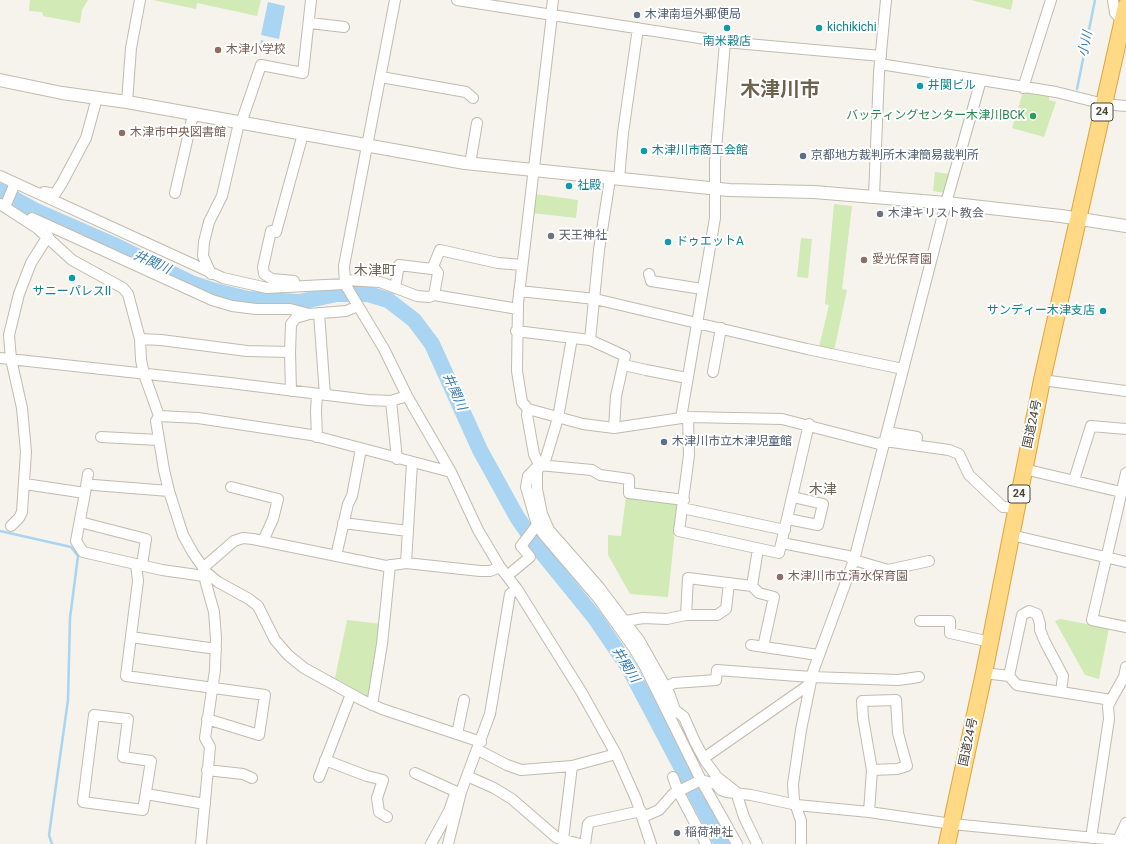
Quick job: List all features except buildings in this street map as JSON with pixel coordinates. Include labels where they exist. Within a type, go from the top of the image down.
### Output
[{"type":"highway","name":"国道24号","points":[[947,844],[984,673],[1042,380],[1077,219],[1124,23],[1126,6]]},
{"type":"street","points":[[127,102],[131,48],[140,0]]},
{"type":"street","points":[[211,274],[203,252],[207,230],[222,196],[240,123],[261,65],[303,72],[312,0]]},
{"type":"street","points":[[395,0],[344,266],[346,284],[356,304],[384,349],[407,396],[450,472],[478,530],[582,693],[616,754],[642,814],[651,844]]},
{"type":"street","points":[[457,0],[725,42],[880,60],[1022,88],[1056,92],[1104,104],[1126,106]]},
{"type":"street","points":[[528,409],[522,402],[517,371],[516,331],[519,291],[553,0]]},
{"type":"street","points":[[874,196],[882,0]]},
{"type":"street","points":[[1022,88],[1051,0]]},
{"type":"street","points":[[1113,0],[1115,13],[1124,23]]},
{"type":"street","points":[[310,23],[344,27]]},
{"type":"street","points":[[590,340],[596,299],[594,295],[599,250],[623,133],[638,28]]},
{"type":"street","points":[[725,42],[717,133],[715,218],[687,378],[684,417],[689,455],[679,531],[780,553],[809,424]]},
{"type":"street","points":[[381,77],[466,92],[473,98]]},
{"type":"street","points":[[0,80],[470,164],[534,172],[715,188],[874,196],[946,203],[1126,226]]},
{"type":"street","points":[[801,844],[801,821],[797,805],[794,800],[793,784],[810,680],[854,560],[946,203],[981,80]]},
{"type":"street","points":[[15,185],[55,194],[86,138],[94,116],[97,98]]},
{"type":"street","points":[[175,193],[193,115]]},
{"type":"street","points":[[470,164],[477,122]]},
{"type":"street","points":[[303,134],[276,232],[271,231],[263,272],[275,280],[318,281],[331,286]]},
{"type":"street","points":[[0,176],[15,185],[54,200],[65,207],[211,274],[246,284],[267,288],[331,286],[380,282],[416,296],[429,297],[434,295],[518,308]]},
{"type":"street","points":[[3,205],[15,185]]},
{"type":"street","points":[[3,205],[48,236],[72,260],[123,288],[128,294],[140,339],[144,374],[159,416],[156,421],[169,490],[183,536],[205,573],[214,612],[216,649],[205,738],[210,747],[206,804],[201,844]]},
{"type":"street","points":[[3,205],[212,300],[232,306],[314,313],[346,311],[356,304]]},
{"type":"street","points":[[11,526],[19,518],[22,512],[26,452],[22,408],[11,360],[9,335],[19,294],[32,263],[48,236]]},
{"type":"street","points":[[395,288],[399,265],[432,269],[440,250],[498,263],[522,265]]},
{"type":"street","points":[[433,266],[438,273],[434,295]]},
{"type":"street","points":[[648,274],[651,281],[702,290]]},
{"type":"street","points":[[519,291],[596,299],[903,369]]},
{"type":"street","points":[[291,390],[290,352],[292,322],[296,318],[314,313]]},
{"type":"street","points":[[314,313],[321,394],[316,411],[317,437]]},
{"type":"street","points":[[713,372],[721,328]]},
{"type":"street","points":[[516,331],[590,340],[623,354],[625,356],[616,396],[614,428]]},
{"type":"street","points":[[572,338],[558,418],[545,460],[528,476],[526,483],[535,527],[544,535],[598,598],[633,648],[645,667],[688,754],[699,781],[737,844]]},
{"type":"street","points":[[140,339],[161,340],[247,351],[290,352]]},
{"type":"street","points":[[0,358],[391,401],[407,396]]},
{"type":"street","points":[[624,364],[687,378]]},
{"type":"street","points":[[1042,380],[1126,391]]},
{"type":"street","points":[[391,401],[397,459]]},
{"type":"street","points":[[528,409],[532,408],[558,418],[583,424],[614,428],[684,417],[782,419],[809,424],[860,440],[879,444],[886,436]]},
{"type":"street","points":[[528,409],[526,415],[534,454],[539,465],[537,489],[542,514],[549,530],[626,621],[666,687],[689,744],[688,754]]},
{"type":"street","points":[[159,416],[198,418],[317,437],[450,472]]},
{"type":"street","points":[[1074,480],[1091,426],[1126,429]]},
{"type":"street","points":[[886,436],[916,445],[949,450],[959,454],[969,475],[1003,507],[1017,508]]},
{"type":"street","points":[[101,437],[159,440]]},
{"type":"street","points":[[336,556],[343,523],[352,496],[361,449]]},
{"type":"street","points":[[406,563],[412,463]]},
{"type":"street","points":[[539,465],[592,470],[600,475],[629,479],[629,492],[785,530]]},
{"type":"street","points":[[1024,469],[1121,492]]},
{"type":"street","points":[[1126,473],[1092,620],[1126,627]]},
{"type":"street","points":[[88,474],[76,542],[83,552],[139,564],[205,573],[258,606],[275,640],[288,655],[304,668],[372,705],[456,734],[479,746],[507,765],[520,770],[572,766],[616,754]]},
{"type":"street","points":[[25,484],[85,493]]},
{"type":"street","points":[[94,485],[169,490]]},
{"type":"street","points":[[231,487],[278,499],[273,519],[263,541]]},
{"type":"street","points":[[788,519],[818,525],[823,504],[793,497]]},
{"type":"street","points":[[80,522],[146,538],[139,564],[126,676],[265,695],[259,735],[207,719]]},
{"type":"street","points":[[343,523],[408,531]]},
{"type":"street","points":[[507,576],[530,557],[521,546],[535,527]]},
{"type":"street","points":[[1011,535],[1126,562]]},
{"type":"street","points":[[205,573],[234,541],[243,538],[390,565],[406,563],[480,572],[490,571],[500,566]]},
{"type":"street","points":[[782,543],[848,556],[854,560],[888,570],[929,561]]},
{"type":"street","points":[[752,586],[758,549]]},
{"type":"street","points":[[372,705],[382,644],[390,565]]},
{"type":"street","points":[[686,615],[688,578],[752,586],[759,593],[774,597],[763,647]]},
{"type":"street","points":[[626,621],[644,618],[667,619],[686,615],[717,615],[726,608],[729,583]]},
{"type":"street","points":[[448,844],[460,792],[479,746],[490,714],[510,594],[517,589]]},
{"type":"street","points":[[1009,676],[1022,615],[1029,611],[1037,614],[1040,630],[1045,642],[1063,676],[1061,692]]},
{"type":"street","points":[[920,621],[950,621],[950,633],[990,642]]},
{"type":"street","points":[[131,637],[216,649]]},
{"type":"street","points":[[751,645],[818,655]]},
{"type":"street","points":[[1091,838],[1109,720],[1108,706],[1124,677],[1126,667]]},
{"type":"street","points":[[666,687],[674,683],[716,680],[717,670],[810,680],[898,680],[919,677]]},
{"type":"street","points":[[984,673],[1009,676],[1017,684],[1111,700]]},
{"type":"street","points":[[704,758],[810,680]]},
{"type":"street","points":[[318,777],[351,694]]},
{"type":"street","points":[[456,734],[464,700]]},
{"type":"street","points":[[869,812],[872,770],[863,718],[862,701],[896,700],[898,733],[907,766],[897,769],[872,770]]},
{"type":"street","points":[[675,710],[684,717],[704,758],[717,777],[736,792],[744,817],[757,844]]},
{"type":"street","points":[[94,715],[128,719],[123,757],[151,761],[146,794],[143,810],[83,802],[94,715]]},
{"type":"street","points":[[325,760],[367,776],[383,780],[377,798],[379,812],[387,817]]},
{"type":"street","points":[[563,840],[572,766]]},
{"type":"street","points":[[208,770],[243,774],[252,778]]},
{"type":"street","points":[[415,773],[460,792]]},
{"type":"street","points":[[467,776],[506,795],[552,835],[563,840],[580,844]]},
{"type":"street","points":[[673,777],[706,844]]},
{"type":"street","points":[[585,844],[588,824],[590,822],[658,810],[680,791],[699,781],[716,784],[721,790],[727,792],[736,792],[797,805],[869,812],[952,824],[1091,838],[1122,840],[1126,823]]},
{"type":"street","points":[[431,844],[449,811],[454,797],[460,792]]},
{"type":"street","points":[[146,794],[206,804]]},
{"type":"green space","points":[[30,0],[88,0],[82,10],[80,23],[43,16],[42,12],[29,11]]},
{"type":"green space","points":[[153,0],[261,0],[257,16],[197,3],[196,9]]},
{"type":"green space","points":[[971,0],[1013,0],[1011,10]]},
{"type":"green space","name":"バッティングセンター木津川BCK","points":[[1023,92],[1043,94],[1043,96],[1049,97],[1049,100],[1056,102],[1044,137],[1012,128]]},
{"type":"green space","points":[[935,172],[951,174],[945,193],[933,191]]},
{"type":"green space","points":[[535,194],[578,200],[576,218],[532,213]]},
{"type":"green space","points":[[834,204],[852,206],[842,289],[847,290],[834,351],[819,347],[829,305],[825,304]]},
{"type":"green space","points":[[801,238],[812,239],[808,278],[797,277]]},
{"type":"green space","points":[[626,496],[678,502],[668,597],[630,594],[608,555],[608,535],[621,536]]},
{"type":"green space","points":[[1060,619],[1109,628],[1099,679],[1085,675],[1055,621]]},
{"type":"green space","points":[[347,620],[382,624],[371,699],[335,678]]},
{"type":"water","points":[[268,2],[285,6],[279,39],[261,35]]},
{"type":"water","points":[[261,40],[278,44],[276,50],[260,46]]},
{"type":"waterway","name":"小川","points":[[1077,89],[1095,0]]},
{"type":"waterway","name":"井関川","points":[[0,191],[34,210],[114,245],[191,283],[215,291],[248,299],[299,302],[337,294],[368,294],[388,300],[414,320],[432,344],[480,450],[517,517],[539,549],[595,618],[629,668],[722,844]]},
{"type":"waterway","points":[[0,531],[71,547],[78,556],[70,618],[68,700],[49,835],[52,844]]},
{"type":"place","name":"木津南垣外郵便局","points":[[637,15]]},
{"type":"place","name":"南米穀店","points":[[727,28]]},
{"type":"place","name":"kichikichi","points":[[819,28]]},
{"type":"place","name":"木津小学校","points":[[218,50]]},
{"type":"place","name":"井関ビル","points":[[920,86]]},
{"type":"place","name":"バッティングセンター木津川BCK","points":[[1033,116]]},
{"type":"place","name":"木津市中央図書館","points":[[122,133]]},
{"type":"place","name":"木津川市商工会館","points":[[644,151]]},
{"type":"place","name":"京都地方裁判所木津簡易裁判所","points":[[803,156]]},
{"type":"place","name":"社殿","points":[[569,186]]},
{"type":"place","name":"木津キリスト教会","points":[[880,214]]},
{"type":"place","name":"天王神社","points":[[551,236]]},
{"type":"place","name":"ドゥエットA","points":[[668,242]]},
{"type":"place","name":"愛光保育園","points":[[864,260]]},
{"type":"place","name":"サニーパレスII","points":[[72,278]]},
{"type":"place","name":"サンディー木津支店","points":[[1103,311]]},
{"type":"place","name":"木津川市立木津児童館","points":[[664,442]]},
{"type":"place","name":"木津川市立清水保育園","points":[[780,577]]},
{"type":"place","name":"稲荷神社","points":[[677,833]]},
{"type":"district","name":"木津川市","points":[[780,91]]},
{"type":"district","name":"木津町","points":[[375,271]]},
{"type":"district","name":"木津","points":[[823,490]]}]
